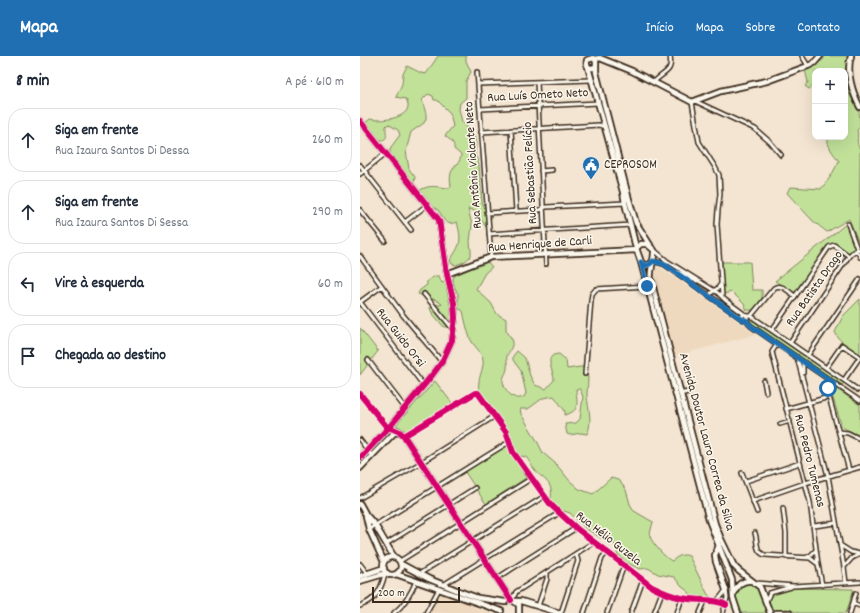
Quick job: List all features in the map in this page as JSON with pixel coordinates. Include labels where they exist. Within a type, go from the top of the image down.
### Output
[{"type":"street","points":[[584,56],[623,192],[636,249],[641,262],[709,520],[732,580],[733,595],[738,613]]},
{"type":"street","points":[[654,82],[670,68],[670,56]]},
{"type":"street","points":[[802,56],[808,66]]},
{"type":"street","points":[[694,101],[721,91],[767,81],[808,66],[814,63],[820,56]]},
{"type":"street","points":[[851,56],[849,70],[859,104]]},
{"type":"street","points":[[587,64],[589,59],[593,58],[600,58],[608,61],[755,129],[782,155]]},
{"type":"street","points":[[593,58],[596,62],[628,196],[636,223],[650,245],[667,261],[722,296],[745,317],[751,326],[860,401]]},
{"type":"street","points":[[587,64],[592,68],[608,61]]},
{"type":"street","name":"Rua Antônio Violante Neto","points":[[477,72],[491,257]]},
{"type":"street","points":[[478,84],[591,80]]},
{"type":"street","name":"Rua Sebastião Felício","points":[[537,82],[546,264]]},
{"type":"street","points":[[694,101],[699,142],[719,175],[720,194],[717,224],[722,296]]},
{"type":"street","name":"Rua Luís Ometo Neto","points":[[480,109],[598,103]]},
{"type":"street","points":[[360,121],[439,221],[447,274],[454,304],[454,330],[452,340],[442,362],[390,427],[360,458]]},
{"type":"street","points":[[481,132],[598,125],[605,127]]},
{"type":"street","points":[[511,130],[516,211]]},
{"type":"street","points":[[360,174],[386,153]]},
{"type":"street","points":[[360,165],[411,230]]},
{"type":"street","points":[[541,171],[552,170]]},
{"type":"street","points":[[487,213],[540,210],[546,207],[625,203]]},
{"type":"street","points":[[405,222],[427,204]]},
{"type":"street","points":[[360,210],[385,241]]},
{"type":"street","points":[[848,224],[859,250],[860,257]]},
{"type":"street","points":[[489,234],[544,232],[630,225]]},
{"type":"street","points":[[636,249],[641,244],[650,245]]},
{"type":"street","points":[[772,330],[831,245],[849,256]]},
{"type":"street","name":"Rua Henrique de Carli","points":[[447,274],[491,257],[636,249]]},
{"type":"street","points":[[652,262],[654,250]]},
{"type":"street","name":"Rua Batista Drago","points":[[790,343],[849,256],[859,250]]},
{"type":"street","points":[[360,256],[403,315],[442,362]]},
{"type":"street","points":[[641,262],[645,266],[652,262],[664,264],[710,296],[745,317],[752,316],[777,286],[780,286],[795,296]]},
{"type":"street","name":"Avenida Doutor Lauro Correa da Silva","points":[[652,262],[650,271],[651,280],[684,395],[709,501],[721,539],[734,566],[760,587],[773,613]]},
{"type":"street","points":[[675,272],[680,272],[691,280],[698,281]]},
{"type":"street","points":[[808,355],[860,279]]},
{"type":"street","points":[[710,296],[710,294],[721,284]]},
{"type":"street","points":[[360,302],[382,286]]},
{"type":"street","points":[[585,374],[591,300],[594,291],[647,286]]},
{"type":"street","points":[[424,294],[454,330]]},
{"type":"street","name":"Rua Guido Orsi","points":[[360,302],[424,386]]},
{"type":"street","points":[[752,316],[860,390]]},
{"type":"street","name":"Rua Pedro Tumenas","points":[[777,344],[772,352],[810,502],[822,585]]},
{"type":"street","points":[[826,368],[842,345],[860,357],[844,380]]},
{"type":"street","points":[[797,358],[828,476],[846,583]]},
{"type":"street","points":[[368,360],[405,408]]},
{"type":"street","points":[[803,362],[803,377]]},
{"type":"street","points":[[764,381],[766,392]]},
{"type":"street","points":[[834,383],[828,388],[829,397],[849,470]]},
{"type":"street","name":"Rua Hélio Guzela","points":[[404,436],[475,393],[478,393],[506,432],[513,452],[559,513],[576,528],[624,566],[662,592],[682,598],[704,601],[719,601],[726,605]]},
{"type":"street","points":[[360,394],[386,426],[400,432],[404,436],[510,601],[519,606],[519,613]]},
{"type":"street","points":[[786,409],[829,397]]},
{"type":"street","points":[[360,498],[422,462],[495,416]]},
{"type":"street","points":[[780,424],[790,420]]},
{"type":"street","points":[[387,440],[390,427]]},
{"type":"street","points":[[360,468],[394,433],[400,432]]},
{"type":"street","points":[[839,432],[848,433],[860,439]]},
{"type":"street","points":[[360,440],[372,456]]},
{"type":"street","points":[[369,529],[509,442]]},
{"type":"street","points":[[746,482],[800,463]]},
{"type":"street","points":[[753,501],[805,483],[860,467]]},
{"type":"street","points":[[742,473],[757,512]]},
{"type":"street","points":[[396,574],[400,570],[401,563],[532,478]]},
{"type":"street","points":[[386,544],[475,488]]},
{"type":"street","points":[[419,574],[473,542],[545,496]]},
{"type":"street","points":[[360,505],[375,525],[394,557],[401,563],[419,574],[443,585],[478,598],[521,601],[560,613],[578,561],[576,554]]},
{"type":"street","points":[[784,508],[786,557]]},
{"type":"street","points":[[443,585],[559,513]]},
{"type":"street","points":[[360,606],[375,597],[386,573],[384,562],[369,529],[366,515]]},
{"type":"street","points":[[814,526],[836,523]]},
{"type":"street","points":[[496,579],[576,528]]},
{"type":"street","points":[[755,533],[758,551],[761,554],[786,557],[805,557],[810,558],[818,564]]},
{"type":"street","points":[[360,582],[386,573],[396,574],[501,612],[503,604],[510,601],[516,592],[594,542]]},
{"type":"street","points":[[719,545],[716,555],[716,562],[726,590],[727,598],[723,613]]},
{"type":"street","points":[[840,545],[859,555]]},
{"type":"street","points":[[805,557],[810,556],[816,550]]},
{"type":"street","points":[[584,613],[602,558],[607,552]]},
{"type":"street","points":[[844,567],[852,558],[859,555]]},
{"type":"street","points":[[384,562],[388,558],[394,557]]},
{"type":"street","points":[[360,564],[367,573]]},
{"type":"street","points":[[607,613],[624,566]]},
{"type":"street","points":[[360,576],[384,568]]},
{"type":"street","points":[[538,606],[548,579],[547,573]]},
{"type":"street","points":[[631,613],[643,580]]},
{"type":"street","points":[[394,613],[411,595],[416,581]]},
{"type":"street","points":[[733,595],[736,588],[742,582],[746,581],[794,586],[860,582]]},
{"type":"street","points":[[774,591],[775,585]]},
{"type":"street","points":[[766,600],[770,593],[774,591],[794,586]]},
{"type":"street","points":[[426,613],[439,589]]},
{"type":"street","points":[[715,601],[720,598],[726,590]]},
{"type":"street","points":[[654,613],[662,592]]},
{"type":"street","points":[[850,613],[856,593]]},
{"type":"street","points":[[677,613],[682,598]]},
{"type":"street","points":[[700,613],[704,601]]},
{"type":"street","points":[[853,603],[860,606]]},
{"type":"street","points":[[773,613],[789,613]]},
{"type":"shaded area","points":[[659,267],[757,334],[674,356],[653,283],[652,271]]},
{"type":"shaded area","points":[[440,592],[472,603],[473,607],[483,611],[489,610],[491,613],[428,613]]},
{"type":"green space","points":[[438,56],[466,56],[466,61],[471,72],[466,81],[466,98],[460,103],[459,109],[462,122],[472,132],[476,141],[475,154],[479,165],[482,202],[492,217],[486,227],[475,211],[468,209],[472,225],[470,242],[471,256],[464,262],[456,265],[452,264],[450,260],[460,242],[460,233],[457,222],[447,223],[438,210],[419,199],[418,193],[427,187],[434,186],[450,188],[451,186],[450,179],[452,170],[460,159],[461,155],[454,149],[452,141],[445,136],[453,126],[450,113],[437,100],[434,100],[433,96],[428,94],[422,100],[426,119],[424,123],[411,132],[406,151],[409,169],[415,177],[414,182],[411,184],[406,182],[393,168],[390,151],[391,147],[400,135],[398,130],[388,124],[386,126],[386,137],[384,140],[376,140],[364,124],[370,119],[389,119],[407,111],[408,105],[406,99],[396,97],[402,84],[403,74],[407,66],[426,74]]},
{"type":"green space","points":[[825,56],[848,56],[846,68],[812,68],[812,87],[809,89],[805,86],[808,82],[805,70],[823,60]]},
{"type":"green space","points":[[848,87],[851,98],[856,104],[860,119],[860,127],[857,130],[860,149],[859,243],[849,219],[827,232],[813,221],[787,193],[790,187],[821,189],[831,176],[839,161],[828,144],[828,140],[848,140]]},
{"type":"green space","points":[[846,224],[856,249],[848,254],[834,244],[829,245],[794,294],[775,281]]},
{"type":"green space","points":[[487,261],[492,267],[485,273],[476,289],[491,303],[497,314],[506,319],[506,330],[513,341],[512,347],[507,355],[507,369],[503,379],[508,392],[515,398],[524,397],[526,393],[521,371],[513,360],[513,356],[517,351],[525,358],[530,376],[535,385],[546,389],[554,380],[550,360],[554,355],[559,354],[566,360],[567,369],[585,367],[587,370],[587,396],[590,425],[587,434],[567,434],[565,424],[576,423],[580,419],[583,397],[580,389],[576,389],[576,408],[574,411],[565,415],[565,411],[554,396],[543,398],[528,409],[520,409],[521,414],[543,453],[556,464],[569,480],[579,489],[593,494],[611,478],[618,480],[626,490],[630,504],[634,511],[653,522],[650,536],[663,554],[672,561],[682,555],[689,556],[710,597],[709,599],[702,601],[694,599],[674,577],[658,574],[648,568],[640,569],[627,563],[617,554],[618,548],[610,540],[601,538],[585,528],[570,513],[564,511],[559,513],[555,510],[551,504],[550,486],[526,457],[521,456],[517,458],[514,456],[526,478],[486,504],[465,472],[507,444],[508,435],[507,431],[495,415],[493,409],[481,401],[479,384],[483,360],[481,353],[470,338],[463,311],[458,308],[458,294],[453,278],[456,275]]},
{"type":"green space","points":[[722,262],[750,262],[752,290],[762,290],[761,301],[755,309],[747,310],[744,304],[732,292],[723,294]]},
{"type":"green space","points":[[435,276],[439,276],[442,283],[447,282],[447,291],[453,318],[452,323],[448,327],[444,327],[432,313],[430,308],[431,304],[442,304],[436,300],[418,294],[420,290],[427,285],[427,281]]},
{"type":"green space","points":[[860,299],[860,355],[842,342],[835,332],[843,316]]},
{"type":"green space","points":[[750,319],[844,383],[842,385],[750,322]]},
{"type":"green space","points":[[360,328],[378,351],[360,375]]},
{"type":"green space","points":[[435,381],[452,403],[406,431],[396,425]]},
{"type":"green space","points":[[834,389],[837,389],[860,405],[860,436],[842,427],[831,392]]},
{"type":"green space","points":[[749,583],[757,586],[769,613],[740,613],[736,599],[737,591],[739,587]]},
{"type":"green space","points":[[794,588],[853,589],[853,592],[846,613],[799,613],[787,609],[773,610],[769,604],[770,596]]},
{"type":"cycle path","points":[[360,121],[439,220],[447,274],[454,303],[455,318],[452,340],[442,362],[391,425],[360,458]]},
{"type":"cycle path","points":[[404,436],[475,393],[478,393],[506,432],[513,452],[551,505],[576,528],[652,587],[678,597],[711,600],[726,605]]},
{"type":"cycle path","points":[[360,394],[386,426],[400,432],[404,436],[511,600]]},
{"type":"place","name":"CEPROSOM","points":[[591,180]]},
{"type":"route","points":[[647,286],[641,262],[645,266],[653,261],[664,264],[834,383],[828,388]]}]
